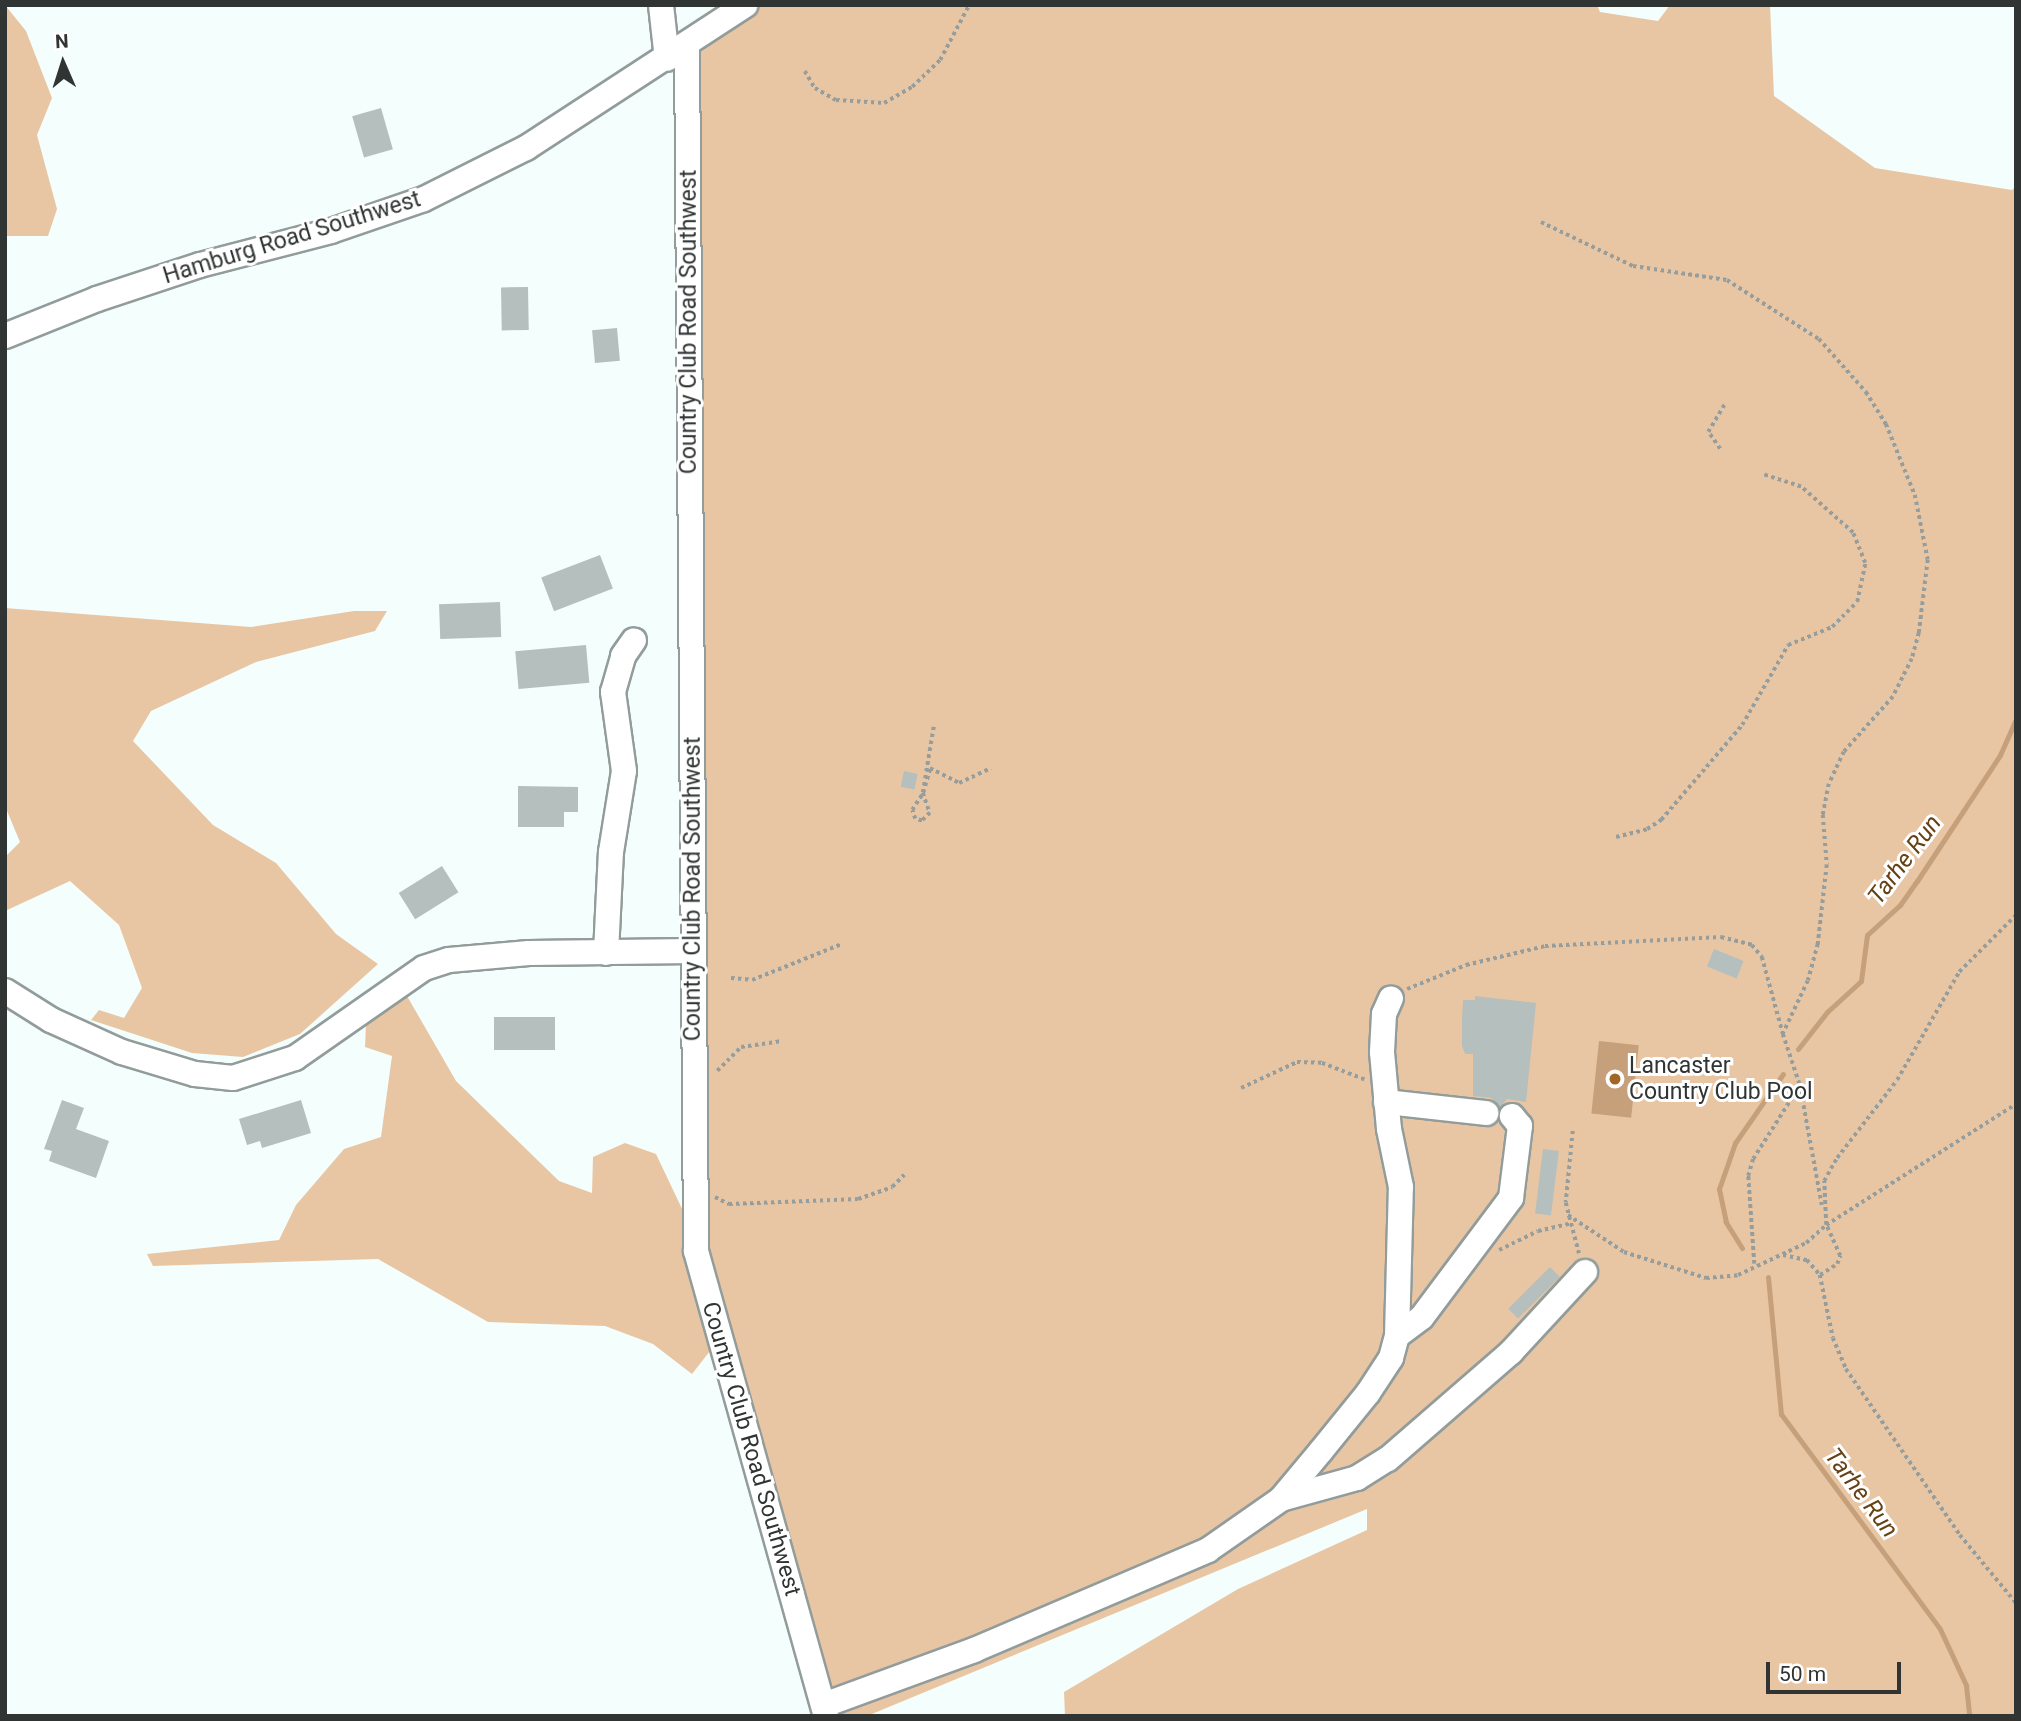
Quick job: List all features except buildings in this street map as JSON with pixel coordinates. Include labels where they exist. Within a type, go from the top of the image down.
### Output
[{"type":"street","points":[[661,5],[667,59]]},
{"type":"street","name":"Hamburg Road Southwest","points":[[5,336],[110,295],[331,231],[425,199],[526,148],[667,59],[746,5]]},
{"type":"street","name":"Country Club Road Southwest","points":[[687,45],[696,1251],[825,1710]]},
{"type":"street","points":[[606,953],[611,852],[624,771],[613,692],[620,665],[634,640]]},
{"type":"street","points":[[5,991],[51,1020],[122,1052],[195,1074],[233,1078],[295,1058],[424,968],[475,956],[693,951]]},
{"type":"street","points":[[825,1710],[1208,1550],[1281,1499],[1368,1393],[1391,1358],[1397,1336],[1401,1187],[1385,1091],[1384,1014],[1391,998]]},
{"type":"street","points":[[1385,1091],[1486,1113]]},
{"type":"street","points":[[1397,1336],[1422,1317],[1511,1198],[1520,1126],[1512,1116]]},
{"type":"street","points":[[1281,1499],[1357,1478],[1388,1459],[1511,1352],[1585,1272]]},
{"type":"path","points":[[805,71],[815,88],[836,100],[884,103],[912,87],[940,60],[968,5]]},
{"type":"path","points":[[1541,222],[1633,266],[1727,280],[1819,339],[1866,392],[1886,424],[1915,495],[1927,560],[1912,659],[1893,696],[1844,752],[1829,784],[1823,815],[1827,865],[1818,943],[1808,981],[1783,1034]]},
{"type":"path","points":[[1720,449],[1708,432],[1725,404]]},
{"type":"path","points":[[1616,837],[1647,829],[1661,820],[1742,725],[1788,645],[1832,627],[1857,602],[1865,563],[1853,533],[1801,487],[1762,475]]},
{"type":"path","points":[[923,793],[930,813],[922,821],[915,819],[912,810],[923,793],[930,768],[934,727]]},
{"type":"path","points":[[930,768],[959,783],[991,768]]},
{"type":"path","points":[[1822,1205],[1824,1181],[1837,1158],[1897,1080],[1947,989],[2016,915]]},
{"type":"path","points":[[1391,998],[1424,980],[1509,953],[1545,946],[1721,937],[1752,945],[1762,957],[1800,1085],[1826,1225],[1840,1256],[1837,1264],[1820,1275]]},
{"type":"path","points":[[731,978],[752,980],[842,944]]},
{"type":"path","points":[[714,1077],[728,1055],[741,1047],[782,1041]]},
{"type":"path","points":[[1241,1088],[1297,1062],[1322,1063],[1385,1091]]},
{"type":"path","points":[[1754,1264],[1748,1176],[1753,1159],[1800,1085]]},
{"type":"path","points":[[1568,1215],[1624,1252],[1675,1270],[1725,1279],[1754,1264],[1783,1255],[2016,1104]]},
{"type":"path","points":[[1573,1131],[1568,1215],[1585,1272]]},
{"type":"path","points":[[713,1189],[715,1196],[729,1203],[858,1199],[892,1187],[906,1173]]},
{"type":"path","points":[[1477,1246],[1493,1251],[1538,1231],[1569,1224]]},
{"type":"path","points":[[1783,1255],[1807,1260],[1820,1275],[1833,1338],[1846,1369],[1959,1535],[2016,1603]]},
{"type":"shaded area","points":[[5,5],[26,31],[52,98],[37,135],[57,209],[48,236],[5,236]]},
{"type":"shaded area","points":[[745,5],[1597,5],[1600,12],[1658,21],[1670,5],[1770,5],[1774,96],[1875,168],[2012,190],[2016,186],[2016,1716],[1065,1716],[1064,1692],[1238,1589],[1367,1530],[1367,1509],[867,1716],[826,1716],[696,1251],[687,45]]},
{"type":"shaded area","points":[[5,608],[251,627],[354,611],[387,611],[375,631],[256,662],[151,711],[133,741],[213,825],[276,863],[336,934],[378,964],[300,1034],[243,1057],[192,1053],[91,1020],[99,1010],[124,1018],[142,988],[119,925],[70,881],[5,911],[5,857],[20,842],[5,806]]},
{"type":"shaded area","points":[[407,996],[456,1081],[559,1181],[592,1193],[593,1157],[625,1143],[656,1154],[684,1213],[710,1351],[692,1374],[653,1344],[605,1326],[488,1322],[378,1259],[153,1266],[147,1254],[279,1240],[296,1205],[344,1149],[381,1137],[392,1056],[365,1047],[366,1024]]},
{"type":"shaded area","name":"Lancaster Country Club Pool","points":[[1599,1041],[1639,1045],[1631,1118],[1591,1114]]},
{"type":"waterway","name":"Tarhe Run","points":[[1798,1049],[1827,1012],[1861,981],[1867,935],[1900,905],[1917,881],[2000,755],[2016,719]]},
{"type":"waterway","name":"Tarhe Run","points":[[1742,1248],[1726,1222],[1719,1189],[1735,1143],[1783,1074]]},
{"type":"waterway","name":"Tarhe Run","points":[[1768,1277],[1781,1414],[1940,1629],[1966,1685],[1969,1716]]},
{"type":"place","name":"Lancaster Country Club Pool","points":[[1615,1079]]}]
